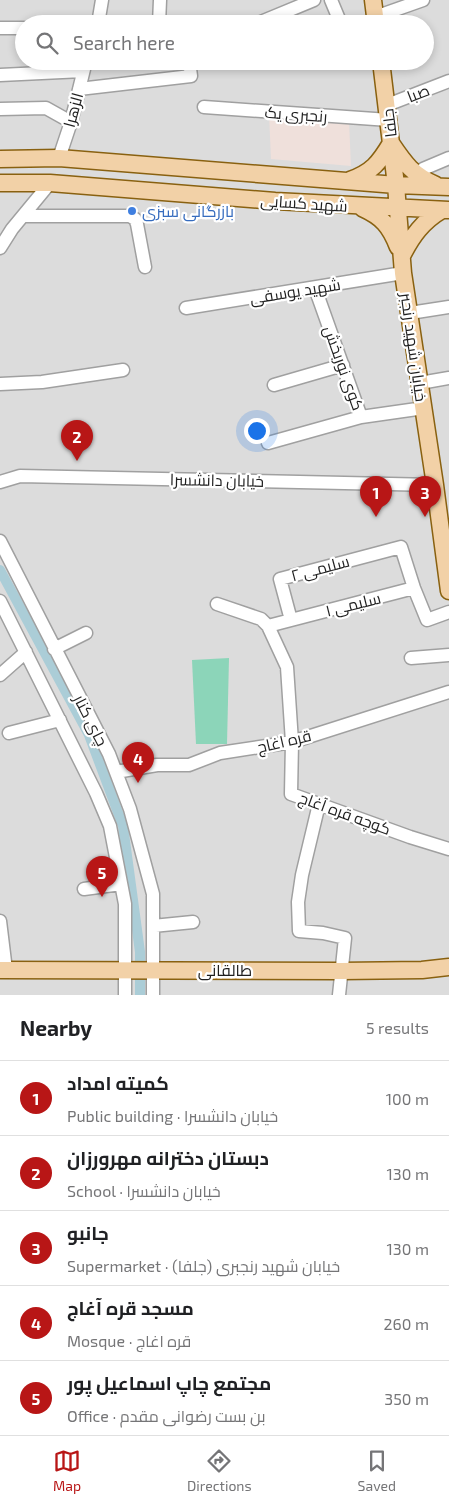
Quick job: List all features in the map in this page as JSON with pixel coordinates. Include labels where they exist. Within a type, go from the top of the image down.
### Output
[{"type":"main road","points":[[373,0],[375,15]]},
{"type":"main road","name":"جلفا","points":[[382,70],[398,208]]},
{"type":"main road","points":[[348,181],[362,176],[373,168],[391,143],[411,170],[422,179],[445,187]]},
{"type":"main road","name":"شهید کسایی","points":[[0,159],[59,158],[396,185],[445,187]]},
{"type":"main road","points":[[275,201],[282,197],[286,190],[285,182],[280,176]]},
{"type":"main road","name":"شهید کسایی","points":[[0,183],[50,183],[275,201],[446,210]]},
{"type":"main road","points":[[358,206],[376,214],[384,222],[392,233],[402,256]]},
{"type":"main road","name":"خیابان شهید رنجبر","points":[[398,208],[403,273],[435,485],[445,523],[449,591]]},
{"type":"main road","points":[[402,256],[415,233],[425,222],[446,210]]},
{"type":"main road","name":"طالقانی","points":[[3,970],[341,971],[422,970],[449,967]]},
{"type":"street","points":[[100,15],[102,0]]},
{"type":"street","points":[[159,15],[160,0]]},
{"type":"street","points":[[278,15],[314,0]]},
{"type":"street","points":[[331,0],[337,15]]},
{"type":"street","points":[[389,15],[423,0]]},
{"type":"street","points":[[0,28],[15,28]]},
{"type":"street","points":[[0,75],[47,70]]},
{"type":"street","name":"الزهرا","points":[[59,158],[71,122],[83,70]]},
{"type":"street","points":[[79,89],[191,76],[190,70]]},
{"type":"street","name":"صبا","points":[[388,113],[449,81]]},
{"type":"street","name":"رنجبری یک","points":[[204,107],[388,113]]},
{"type":"street","points":[[0,108],[46,108],[71,122]]},
{"type":"street","points":[[424,169],[449,158]]},
{"type":"street","points":[[0,248],[6,230],[23,216],[50,183]]},
{"type":"street","points":[[23,216],[130,216],[135,219],[137,224],[144,267]]},
{"type":"street","name":"شهید یوسفی","points":[[186,308],[403,273]]},
{"type":"street","name":"کوی نوربخش","points":[[315,288],[361,417],[424,408]]},
{"type":"street","points":[[410,313],[449,307]]},
{"type":"street","points":[[274,385],[343,365]]},
{"type":"street","points":[[0,384],[42,382],[123,370]]},
{"type":"street","points":[[420,383],[449,378]]},
{"type":"street","points":[[268,443],[361,417]]},
{"type":"street","name":"خیابان دانشسرا","points":[[0,482],[20,476],[435,485]]},
{"type":"street","name":"چای کنار","points":[[0,541],[109,754],[130,809],[153,894],[153,995]]},
{"type":"street","name":"سلیمی ۲","points":[[291,620],[280,578],[402,546],[414,588]]},
{"type":"street","points":[[414,588],[427,620],[449,612]]},
{"type":"street","name":"سلیمی ۱","points":[[268,626],[414,588]]},
{"type":"street","name":"چای کنار","points":[[0,601],[96,793],[110,826],[125,904],[125,995]]},
{"type":"street","points":[[217,604],[261,619],[268,626],[287,667],[292,742]]},
{"type":"street","points":[[54,649],[86,632]]},
{"type":"street","points":[[0,675],[26,652]]},
{"type":"street","points":[[411,658],[449,655]]},
{"type":"street","name":"قره اغاج","points":[[116,772],[157,765],[189,765],[220,753],[292,742],[449,692]]},
{"type":"street","points":[[9,732],[60,720]]},
{"type":"street","name":"کوچه قره آغاج","points":[[292,742],[291,794],[449,849]]},
{"type":"street","points":[[319,804],[298,902],[299,931],[323,933],[346,938],[339,995]]},
{"type":"street","points":[[84,889],[121,884]]},
{"type":"street","points":[[0,921],[3,970]]},
{"type":"street","points":[[153,926],[193,922]]},
{"type":"shaded area","points":[[0,0],[449,0],[449,995],[0,995]]},
{"type":"shaded area","points":[[269,114],[349,121],[351,166],[271,159]]},
{"type":"green space","points":[[229,658],[227,744],[196,744],[192,660]]},
{"type":"waterway","points":[[0,570],[89,735],[123,826],[140,952],[140,995]]},
{"type":"place","name":"بازرگانی سبزی","points":[[132,211]]},
{"type":"place","name":"دبستان دخترانه مهرورزان","points":[[77,461]]},
{"type":"place","name":"کمیته امداد","points":[[376,517]]},
{"type":"place","name":"جانبو","points":[[425,517]]},
{"type":"place","name":"مسجد قره آغاج","points":[[138,783]]},
{"type":"place","name":"مجتمع چاپ اسماعیل پور","points":[[102,897]]}]
